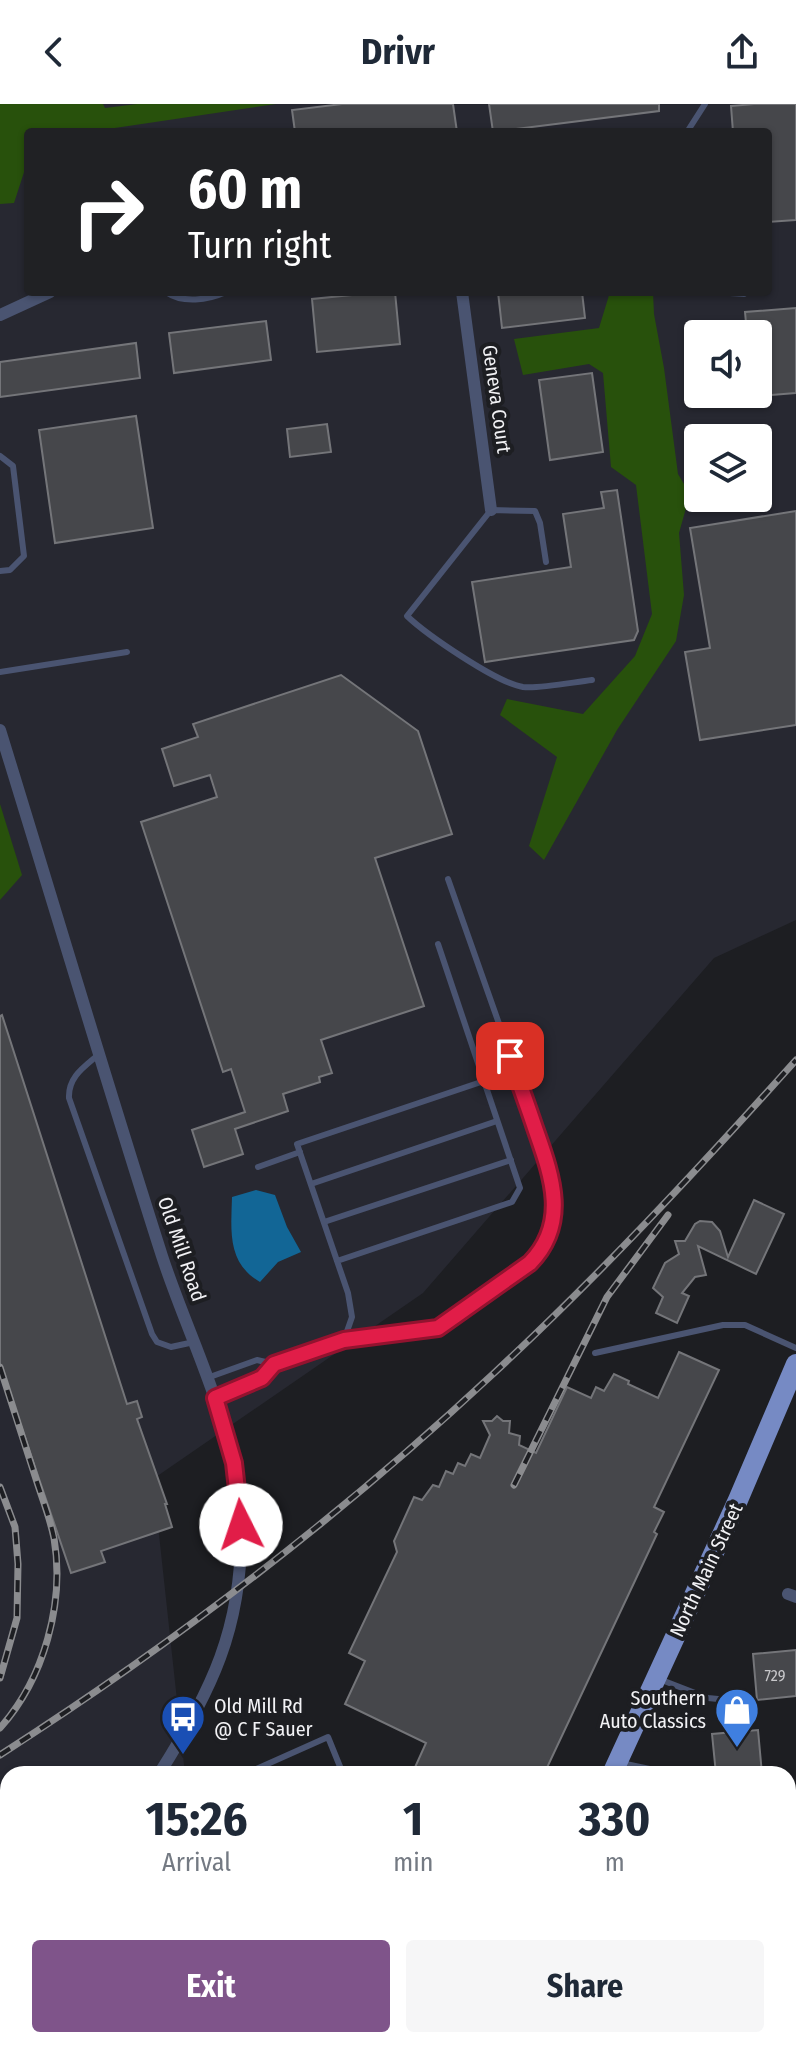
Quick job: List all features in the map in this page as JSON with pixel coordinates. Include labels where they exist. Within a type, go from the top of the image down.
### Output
[{"type":"main road","name":"North Main Street","points":[[615,1766],[738,1500],[796,1364]]},
{"type":"street","points":[[0,315],[41,296]]},
{"type":"street","name":"Geneva Court","points":[[463,296],[491,510]]},
{"type":"street","name":"Old Mill Road","points":[[0,730],[166,1269],[228,1437],[238,1487],[241,1525],[236,1605],[216,1672],[164,1766]]},
{"type":"lane","points":[[690,128],[705,104]]},
{"type":"lane","points":[[171,296],[197,300],[212,296]]},
{"type":"lane","points":[[0,456],[13,466],[24,556],[10,570],[0,571]]},
{"type":"lane","points":[[546,562],[535,511],[491,510],[407,616],[420,628],[496,676],[523,687],[592,680]]},
{"type":"lane","points":[[0,672],[127,652]]},
{"type":"lane","points":[[215,1398],[262,1378],[274,1364],[344,1340],[430,1330],[444,1325],[530,1263],[541,1250],[553,1218],[555,1200],[552,1174],[448,879]]},
{"type":"lane","points":[[337,1261],[512,1202],[520,1188],[438,944]]},
{"type":"lane","points":[[99,1054],[72,1080],[69,1098],[152,1334],[157,1342],[171,1347],[194,1342]]},
{"type":"lane","points":[[344,1340],[351,1327],[351,1307],[297,1144],[484,1081]]},
{"type":"lane","points":[[311,1184],[497,1121]]},
{"type":"lane","points":[[258,1167],[300,1152]]},
{"type":"lane","points":[[324,1222],[511,1160]]},
{"type":"lane","points":[[595,1353],[723,1325],[745,1325],[796,1348]]},
{"type":"lane","points":[[207,1378],[257,1360],[274,1364]]},
{"type":"lane","points":[[656,1678],[708,1698],[738,1701]]},
{"type":"lane","points":[[263,1766],[328,1737],[340,1766]]},
{"type":"shaded area","points":[[0,104],[796,104],[796,920],[714,958],[423,1293],[153,1479],[184,1766],[0,1766]]},
{"type":"green space","points":[[0,104],[103,104],[105,108],[137,104],[276,104],[115,128],[24,128],[24,172],[14,203],[0,204]]},
{"type":"green space","points":[[609,296],[653,296],[678,474],[684,484],[685,512],[679,533],[684,595],[676,641],[617,730],[544,860],[529,846],[557,757],[500,715],[507,699],[583,714],[635,656],[652,614],[636,485],[611,467],[603,373],[589,364],[523,375],[514,339],[599,328]]},
{"type":"green space","points":[[0,804],[22,875],[0,900]]},
{"type":"water","points":[[256,1190],[275,1195],[301,1252],[278,1262],[260,1282],[249,1274],[236,1256],[232,1234],[232,1197]]},
{"type":"building","points":[[342,104],[453,104],[456,128],[294,128],[292,110]]},
{"type":"building","points":[[489,104],[659,104],[659,111],[525,128],[492,128]]},
{"type":"building","points":[[796,104],[796,220],[772,222],[772,128],[733,128],[731,106]]},
{"type":"building","points":[[395,296],[400,344],[317,352],[312,299]]},
{"type":"building","points":[[498,296],[582,296],[585,318],[502,328]]},
{"type":"building","points":[[796,308],[796,393],[772,395],[772,320],[746,320],[745,312]]},
{"type":"building","points":[[266,321],[271,360],[174,373],[169,333]]},
{"type":"building","points":[[136,343],[140,378],[0,397],[0,362]]},
{"type":"building","points":[[592,373],[603,452],[550,460],[539,380]]},
{"type":"building","points":[[136,416],[153,528],[55,543],[39,430]]},
{"type":"building","points":[[327,424],[331,452],[290,457],[287,429]]},
{"type":"building","points":[[617,490],[638,631],[634,640],[485,662],[472,582],[571,567],[563,514],[604,508],[601,492]]},
{"type":"building","points":[[796,511],[796,725],[700,740],[685,652],[710,648],[690,528]]},
{"type":"building","points":[[341,675],[418,731],[452,834],[375,858],[424,1006],[321,1040],[332,1073],[319,1077],[320,1082],[283,1094],[288,1111],[235,1129],[243,1154],[204,1167],[192,1130],[245,1112],[231,1069],[223,1072],[141,822],[217,797],[210,775],[174,786],[162,749],[198,737],[193,724]]},
{"type":"building","points":[[2,1015],[127,1404],[137,1401],[142,1417],[137,1419],[172,1527],[101,1551],[105,1562],[71,1573],[0,1364]]},
{"type":"building","points":[[754,1200],[784,1214],[756,1274],[698,1246],[706,1275],[695,1277],[682,1293],[689,1296],[677,1323],[656,1313],[663,1297],[653,1288],[665,1263],[679,1254],[675,1241],[685,1241],[700,1221],[712,1222],[720,1231],[728,1257]]},
{"type":"building","points":[[679,1352],[719,1370],[654,1507],[664,1512],[654,1532],[657,1534],[548,1766],[416,1766],[426,1743],[345,1704],[365,1661],[349,1653],[397,1552],[394,1541],[414,1497],[422,1500],[433,1485],[439,1487],[446,1471],[453,1474],[458,1463],[465,1466],[471,1454],[480,1458],[490,1435],[483,1421],[492,1421],[497,1416],[503,1421],[510,1421],[509,1433],[520,1436],[519,1445],[536,1453],[567,1387],[591,1398],[596,1387],[604,1391],[614,1374],[658,1398]]},
{"type":"building","points":[[796,1650],[796,1696],[757,1700],[753,1654]]},
{"type":"building","name":"Southern Auto Classics","points":[[758,1730],[761,1766],[715,1766],[712,1734]]},
{"type":"railway","points":[[0,1755],[192,1623],[317,1527],[436,1426],[533,1337],[610,1260],[796,1060]]},
{"type":"railway","points":[[514,1485],[607,1297],[668,1215]]},
{"type":"railway","points":[[0,1367],[50,1523],[57,1563],[48,1639],[29,1687],[0,1728]]},
{"type":"railway","points":[[0,1487],[15,1527],[18,1564],[17,1618],[0,1678]]},
{"type":"place","name":"Southern Auto Classics","points":[[737,1749]]},
{"type":"place","name":"Old Mill Rd @ C F Sauer","points":[[183,1756]]},
{"type":"route","points":[[241,1525],[234,1463],[215,1398],[262,1378],[274,1364],[344,1340],[438,1328],[530,1263],[541,1250],[553,1218],[555,1200],[552,1174],[510,1056]]}]
